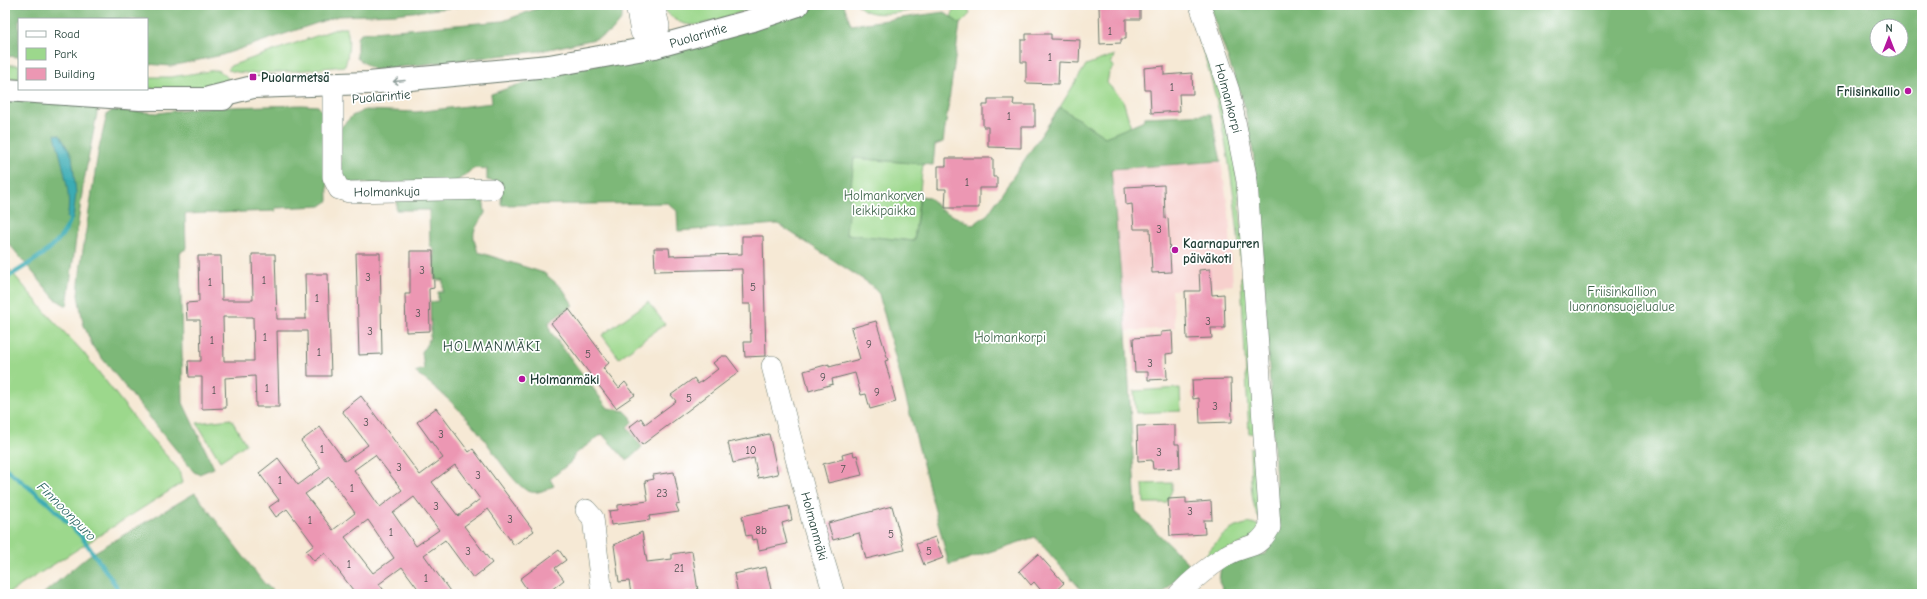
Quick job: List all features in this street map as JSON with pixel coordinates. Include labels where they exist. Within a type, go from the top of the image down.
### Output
[{"type":"main road","name":"Puolarintie","points":[[5,90],[140,99],[209,98],[264,101],[333,92],[370,98],[482,87],[550,66],[655,47],[750,21],[798,5]]},
{"type":"street","points":[[636,5],[642,32],[655,47]]},
{"type":"street","points":[[654,5],[659,26],[655,47]]},
{"type":"street","name":"Holmankorpi","points":[[1179,594],[1194,577],[1229,554],[1263,540],[1270,527],[1248,181],[1229,91],[1200,5]]},
{"type":"street","name":"Holmankuja","points":[[333,92],[333,177],[339,189],[349,192],[492,189]]},
{"type":"street","name":"Holmanmäki","points":[[772,366],[813,522],[834,594]]},
{"type":"street","points":[[586,510],[593,518],[602,594]]},
{"type":"shaded area","name":"Kaarnapurren päiväkoti","points":[[1221,161],[1229,215],[1233,285],[1172,290],[1175,328],[1126,331],[1111,169]]},
{"type":"green space","points":[[5,5],[473,5],[395,14],[338,16],[222,55],[171,66],[148,64],[148,18],[18,18],[18,57],[5,56]]},
{"type":"green space","points":[[547,5],[622,5],[622,19],[611,32],[595,39],[540,51],[374,70],[357,58],[357,38],[361,33],[503,21]]},
{"type":"green space","points":[[662,5],[762,5],[714,21],[691,25],[674,19],[667,13]]},
{"type":"green space","name":"Holmankorpi","points":[[821,5],[844,5],[851,25],[944,12],[960,24],[943,142],[935,145],[933,165],[854,158],[846,234],[914,241],[920,196],[929,197],[941,210],[973,225],[988,214],[1060,107],[1105,137],[1142,122],[1145,117],[1211,114],[1221,161],[1111,169],[1126,331],[1136,512],[1190,565],[1162,594],[1085,594],[1035,537],[949,565],[879,294],[870,284],[778,224],[678,231],[677,211],[668,203],[501,205],[502,184],[487,180],[487,169],[474,168],[452,185],[347,183],[341,175],[339,129],[352,116],[365,110],[416,112],[492,103],[491,94],[541,77],[721,37]]},
{"type":"green space","points":[[858,5],[940,5],[884,14],[864,10]]},
{"type":"green space","points":[[956,5],[966,5],[970,14],[960,24],[951,17]]},
{"type":"green space","points":[[1188,5],[1197,5],[1234,136],[1244,260],[1240,260],[1234,195],[1216,99],[1199,36]]},
{"type":"green space","name":"Friisinkallion luonnonsuojelualue","points":[[1209,5],[1922,5],[1922,594],[1225,594],[1219,582],[1221,564],[1234,558],[1265,554],[1274,539],[1276,483],[1259,201],[1253,152],[1244,104]]},
{"type":"green space","points":[[339,28],[346,28],[348,32],[349,42],[345,66],[267,73],[238,72],[229,70],[228,68],[230,66]]},
{"type":"green space","points":[[1114,55],[1111,65],[1114,66],[1109,73],[1107,83],[1123,100],[1131,127],[1105,137],[1060,107],[1086,65]]},
{"type":"green space","points":[[5,65],[18,65],[18,79],[5,77]]},
{"type":"green space","points":[[216,70],[224,74],[233,85],[196,89],[148,88],[148,77],[171,77]]},
{"type":"green space","points":[[5,99],[89,102],[98,108],[83,186],[67,306],[55,299],[5,239]]},
{"type":"green space","points":[[302,105],[318,106],[326,117],[328,201],[321,206],[275,208],[275,211],[185,214],[186,249],[180,252],[183,403],[214,468],[199,474],[194,472],[93,347],[83,323],[78,295],[81,263],[98,153],[107,114],[113,110],[158,113],[197,108]]},
{"type":"green space","name":"Holmankorven leikkipaikka","points":[[854,158],[923,164],[914,241],[845,234]]},
{"type":"green space","points":[[483,196],[485,213],[474,231],[474,239],[478,252],[544,273],[563,289],[573,305],[549,322],[550,331],[608,408],[625,411],[631,417],[632,422],[627,427],[642,447],[627,461],[602,434],[574,455],[571,462],[550,479],[554,486],[538,492],[528,491],[509,474],[481,435],[458,409],[415,372],[424,369],[422,352],[429,340],[431,331],[430,302],[438,301],[438,292],[443,292],[443,280],[435,280],[434,250],[430,245],[429,210],[396,210],[397,198]]},
{"type":"green space","points":[[5,264],[48,315],[83,352],[143,429],[179,470],[182,483],[7,594],[5,594]]},
{"type":"green space","points":[[1241,277],[1249,277],[1256,434],[1249,433]]},
{"type":"green space","points":[[648,302],[665,324],[619,358],[602,335]]},
{"type":"green space","points":[[1180,388],[1181,411],[1136,413],[1134,391]]},
{"type":"green space","points":[[231,419],[246,444],[220,461],[197,423]]},
{"type":"green space","points":[[1257,447],[1260,518],[1254,505],[1251,474],[1250,448]]},
{"type":"green space","points":[[1172,483],[1172,490],[1166,503],[1144,503],[1143,484]]},
{"type":"green space","points":[[195,493],[263,582],[276,594],[43,594],[88,556]]},
{"type":"green space","points":[[1252,523],[1260,526],[1254,538],[1205,560],[1203,558],[1229,531],[1236,527]]},
{"type":"water","points":[[55,134],[60,135],[72,156],[76,193],[73,219],[70,221],[67,218],[67,187]]},
{"type":"building","points":[[1099,5],[1140,5],[1140,19],[1126,19],[1126,39],[1121,39],[1121,43],[1100,44]]},
{"type":"building","points":[[1026,34],[1051,34],[1051,39],[1080,40],[1079,63],[1059,62],[1058,84],[1026,83],[1026,62],[1021,62],[1021,40],[1026,40]]},
{"type":"building","points":[[1164,66],[1164,75],[1192,73],[1193,94],[1179,94],[1180,111],[1151,113],[1150,90],[1145,90],[1144,68]]},
{"type":"building","points":[[988,99],[1014,99],[1013,105],[1035,105],[1035,127],[1021,127],[1021,148],[988,147],[988,127],[983,127],[983,105],[988,105]]},
{"type":"building","points":[[946,158],[993,158],[993,177],[997,177],[997,188],[979,188],[979,208],[945,208],[946,189],[938,189],[938,166],[946,166]]},
{"type":"building","points":[[1164,185],[1165,219],[1168,218],[1171,272],[1152,273],[1150,229],[1134,229],[1132,204],[1126,205],[1125,187]]},
{"type":"building","points":[[742,236],[763,236],[766,356],[745,357],[744,342],[751,342],[750,304],[743,304],[742,269],[655,271],[654,248],[669,248],[670,256],[742,254]]},
{"type":"building","points":[[410,251],[433,251],[434,288],[429,289],[430,331],[406,332],[405,294],[410,294]]},
{"type":"building","points":[[356,253],[380,253],[382,354],[359,355]]},
{"type":"building","points":[[252,254],[275,254],[277,319],[306,319],[305,274],[328,274],[331,376],[308,376],[307,331],[277,331],[279,407],[256,407],[255,376],[225,378],[226,408],[202,409],[202,377],[189,377],[188,361],[201,361],[200,320],[187,320],[186,303],[199,302],[198,256],[221,256],[222,300],[253,300]],"holes":[[[223,317],[253,317],[254,361],[224,361]]]},
{"type":"building","points":[[1210,269],[1212,295],[1224,294],[1225,328],[1211,328],[1212,338],[1187,339],[1185,291],[1200,291],[1199,270]]},
{"type":"building","points":[[569,309],[609,363],[603,368],[619,388],[625,382],[635,395],[616,408],[551,323]]},
{"type":"building","points":[[876,321],[888,360],[885,361],[896,402],[870,409],[866,394],[861,395],[855,373],[832,379],[833,384],[809,391],[804,371],[829,364],[829,367],[860,359],[851,328]]},
{"type":"building","points":[[1172,331],[1173,353],[1166,354],[1167,379],[1148,380],[1148,372],[1135,372],[1133,338],[1161,336],[1161,332]]},
{"type":"building","points":[[722,356],[727,356],[739,372],[642,445],[629,427],[641,418],[645,424],[676,401],[671,395],[694,378],[698,384],[718,369],[713,363]]},
{"type":"building","points":[[1231,379],[1232,422],[1200,423],[1199,398],[1193,399],[1192,380]]},
{"type":"building","points":[[361,396],[420,475],[443,458],[417,422],[436,408],[469,452],[473,449],[534,531],[514,545],[488,509],[464,526],[492,563],[473,578],[445,540],[424,555],[452,594],[422,594],[402,567],[379,584],[387,594],[356,594],[325,553],[314,561],[306,551],[314,545],[287,509],[276,517],[269,507],[279,500],[259,473],[278,458],[298,485],[321,468],[301,441],[320,427],[345,461],[368,445],[342,411]],"holes":[[[375,455],[402,490],[380,507],[354,470]],[[455,465],[480,499],[458,516],[432,482]],[[329,477],[355,513],[333,530],[305,494]],[[414,497],[439,530],[416,546],[393,513]],[[368,520],[394,558],[373,573],[345,537]]]},
{"type":"building","points":[[1175,425],[1175,444],[1179,444],[1180,468],[1153,469],[1152,460],[1138,461],[1137,426]]},
{"type":"building","points":[[769,434],[778,474],[758,478],[754,458],[733,463],[728,443]]},
{"type":"building","points":[[853,452],[854,456],[857,455],[862,475],[828,483],[823,464],[843,459],[842,455]]},
{"type":"building","points":[[674,472],[680,504],[676,505],[679,512],[649,516],[650,520],[611,525],[609,511],[618,510],[618,505],[648,501],[645,481],[654,479],[653,475]]},
{"type":"building","points":[[1186,498],[1186,503],[1211,501],[1212,520],[1204,520],[1205,534],[1170,536],[1168,499]]},
{"type":"building","points":[[789,506],[792,520],[782,523],[787,544],[759,550],[757,539],[752,540],[751,535],[746,536],[742,516]]},
{"type":"building","points":[[892,506],[904,550],[866,559],[859,533],[833,540],[828,523]]},
{"type":"building","points":[[642,532],[647,562],[672,559],[672,554],[692,551],[698,591],[673,594],[631,594],[629,581],[619,582],[614,545]]},
{"type":"building","points":[[935,537],[943,558],[924,565],[916,544]]},
{"type":"building","points":[[559,550],[566,560],[555,568],[564,580],[546,594],[530,594],[520,579]]},
{"type":"building","points":[[1038,554],[1064,583],[1052,594],[1044,594],[1034,582],[1031,585],[1019,571]]},
{"type":"building","points":[[766,567],[772,594],[738,594],[734,574]]},
{"type":"waterway","points":[[5,279],[33,261],[59,240],[70,221]]},
{"type":"waterway","name":"Finnoonpuro","points":[[5,468],[47,502],[81,536],[122,594]]},
{"type":"place","name":"Puolarmetsä","points":[[253,77]]},
{"type":"place","name":"Friisinkallio","points":[[1908,91]]},
{"type":"place","name":"Kaarnapurren päiväkoti","points":[[1175,250]]},
{"type":"place","name":"Holmanmäki","points":[[522,379]]},
{"type":"district","name":"HOLMANMÄKI","points":[[492,346]]}]
